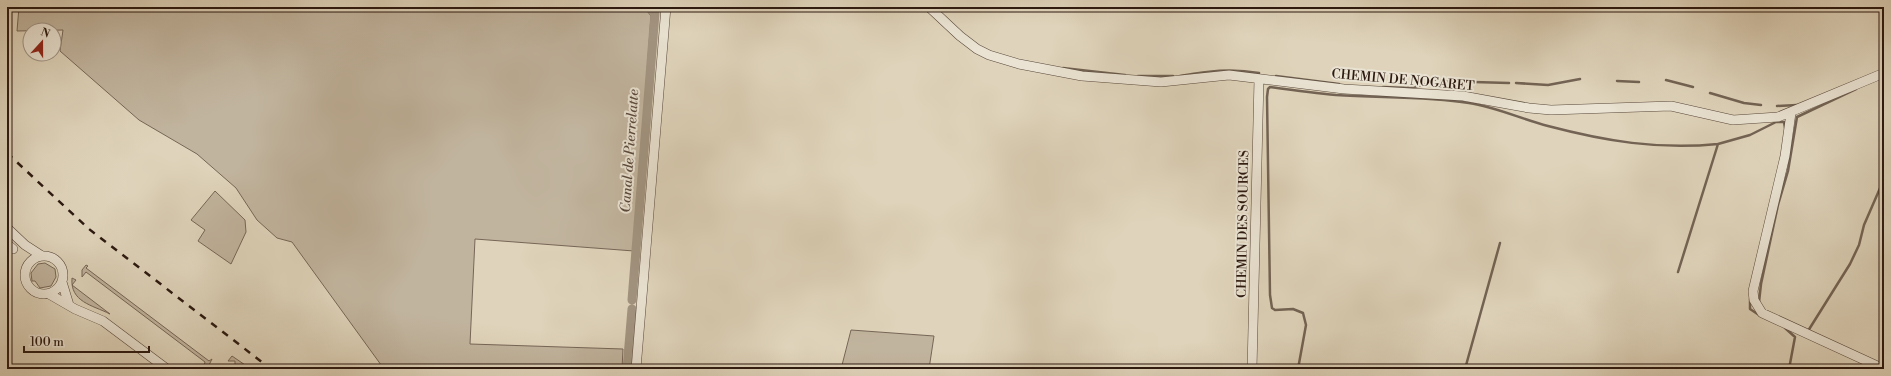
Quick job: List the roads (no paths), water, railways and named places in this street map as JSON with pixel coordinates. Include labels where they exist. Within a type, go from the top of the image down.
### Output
[{"type":"street","points":[[636,369],[666,7]]},
{"type":"street","name":"CHEMIN DE NOGARET","points":[[929,7],[960,36],[977,49],[1019,64],[1082,76],[1161,82],[1229,75],[1344,89],[1463,96],[1529,108],[1551,110],[1672,106],[1718,118],[1747,120],[1778,117],[1791,113],[1884,73]]},
{"type":"street","name":"CHEMIN DES SOURCES","points":[[1252,369],[1259,79]]},
{"type":"street","points":[[1791,113],[1785,156],[1753,291],[1754,300],[1762,313],[1884,369]]},
{"type":"street","points":[[7,228],[25,245],[42,256],[53,258],[60,265],[63,274],[62,282],[69,305]]},
{"type":"street","points":[[25,245],[29,263]]},
{"type":"street","points":[[42,256],[37,257],[29,263],[24,274],[27,286],[37,293],[49,294],[103,321],[167,369]]},
{"type":"street","points":[[49,294],[62,282]]},
{"type":"waterway","name":"Canal de Pierrelatte","points":[[632,300],[655,13],[649,7]]},
{"type":"waterway","points":[[1063,68],[1125,75]]},
{"type":"waterway","points":[[1180,76],[1220,71],[1248,71],[1259,73]]},
{"type":"waterway","points":[[1138,76],[1173,76]]},
{"type":"waterway","points":[[1276,76],[1339,84]]},
{"type":"waterway","points":[[1516,83],[1548,85],[1580,79]]},
{"type":"waterway","points":[[1666,80],[1693,87]]},
{"type":"waterway","points":[[1383,87],[1410,88],[1438,81],[1509,83]]},
{"type":"waterway","points":[[1617,81],[1639,82]]},
{"type":"waterway","points":[[1298,369],[1306,325],[1303,313],[1293,309],[1275,310],[1272,308],[1270,295],[1267,97],[1268,89],[1270,87],[1336,95],[1419,98],[1469,103],[1489,107],[1538,123],[1569,131],[1632,143],[1674,146],[1718,144]]},
{"type":"waterway","points":[[1759,302],[1761,284],[1778,205],[1788,171],[1797,117],[1856,89]]},
{"type":"waterway","points":[[1710,93],[1744,103],[1761,105]]},
{"type":"waterway","points":[[1777,106],[1797,105]]},
{"type":"waterway","points":[[1678,272],[1718,144],[1750,135],[1776,122],[1784,122],[1785,128]]},
{"type":"waterway","points":[[1808,331],[1850,264],[1859,245],[1864,225],[1884,179]]},
{"type":"waterway","points":[[1465,369],[1500,243]]},
{"type":"waterway","points":[[1750,299],[1750,309],[1759,315]]},
{"type":"waterway","name":"Canal de Pierrelatte","points":[[627,369],[632,309]]},
{"type":"waterway","points":[[1785,328],[1795,337],[1789,369]]},
{"type":"railway","points":[[7,153],[89,229],[271,369]]}]
